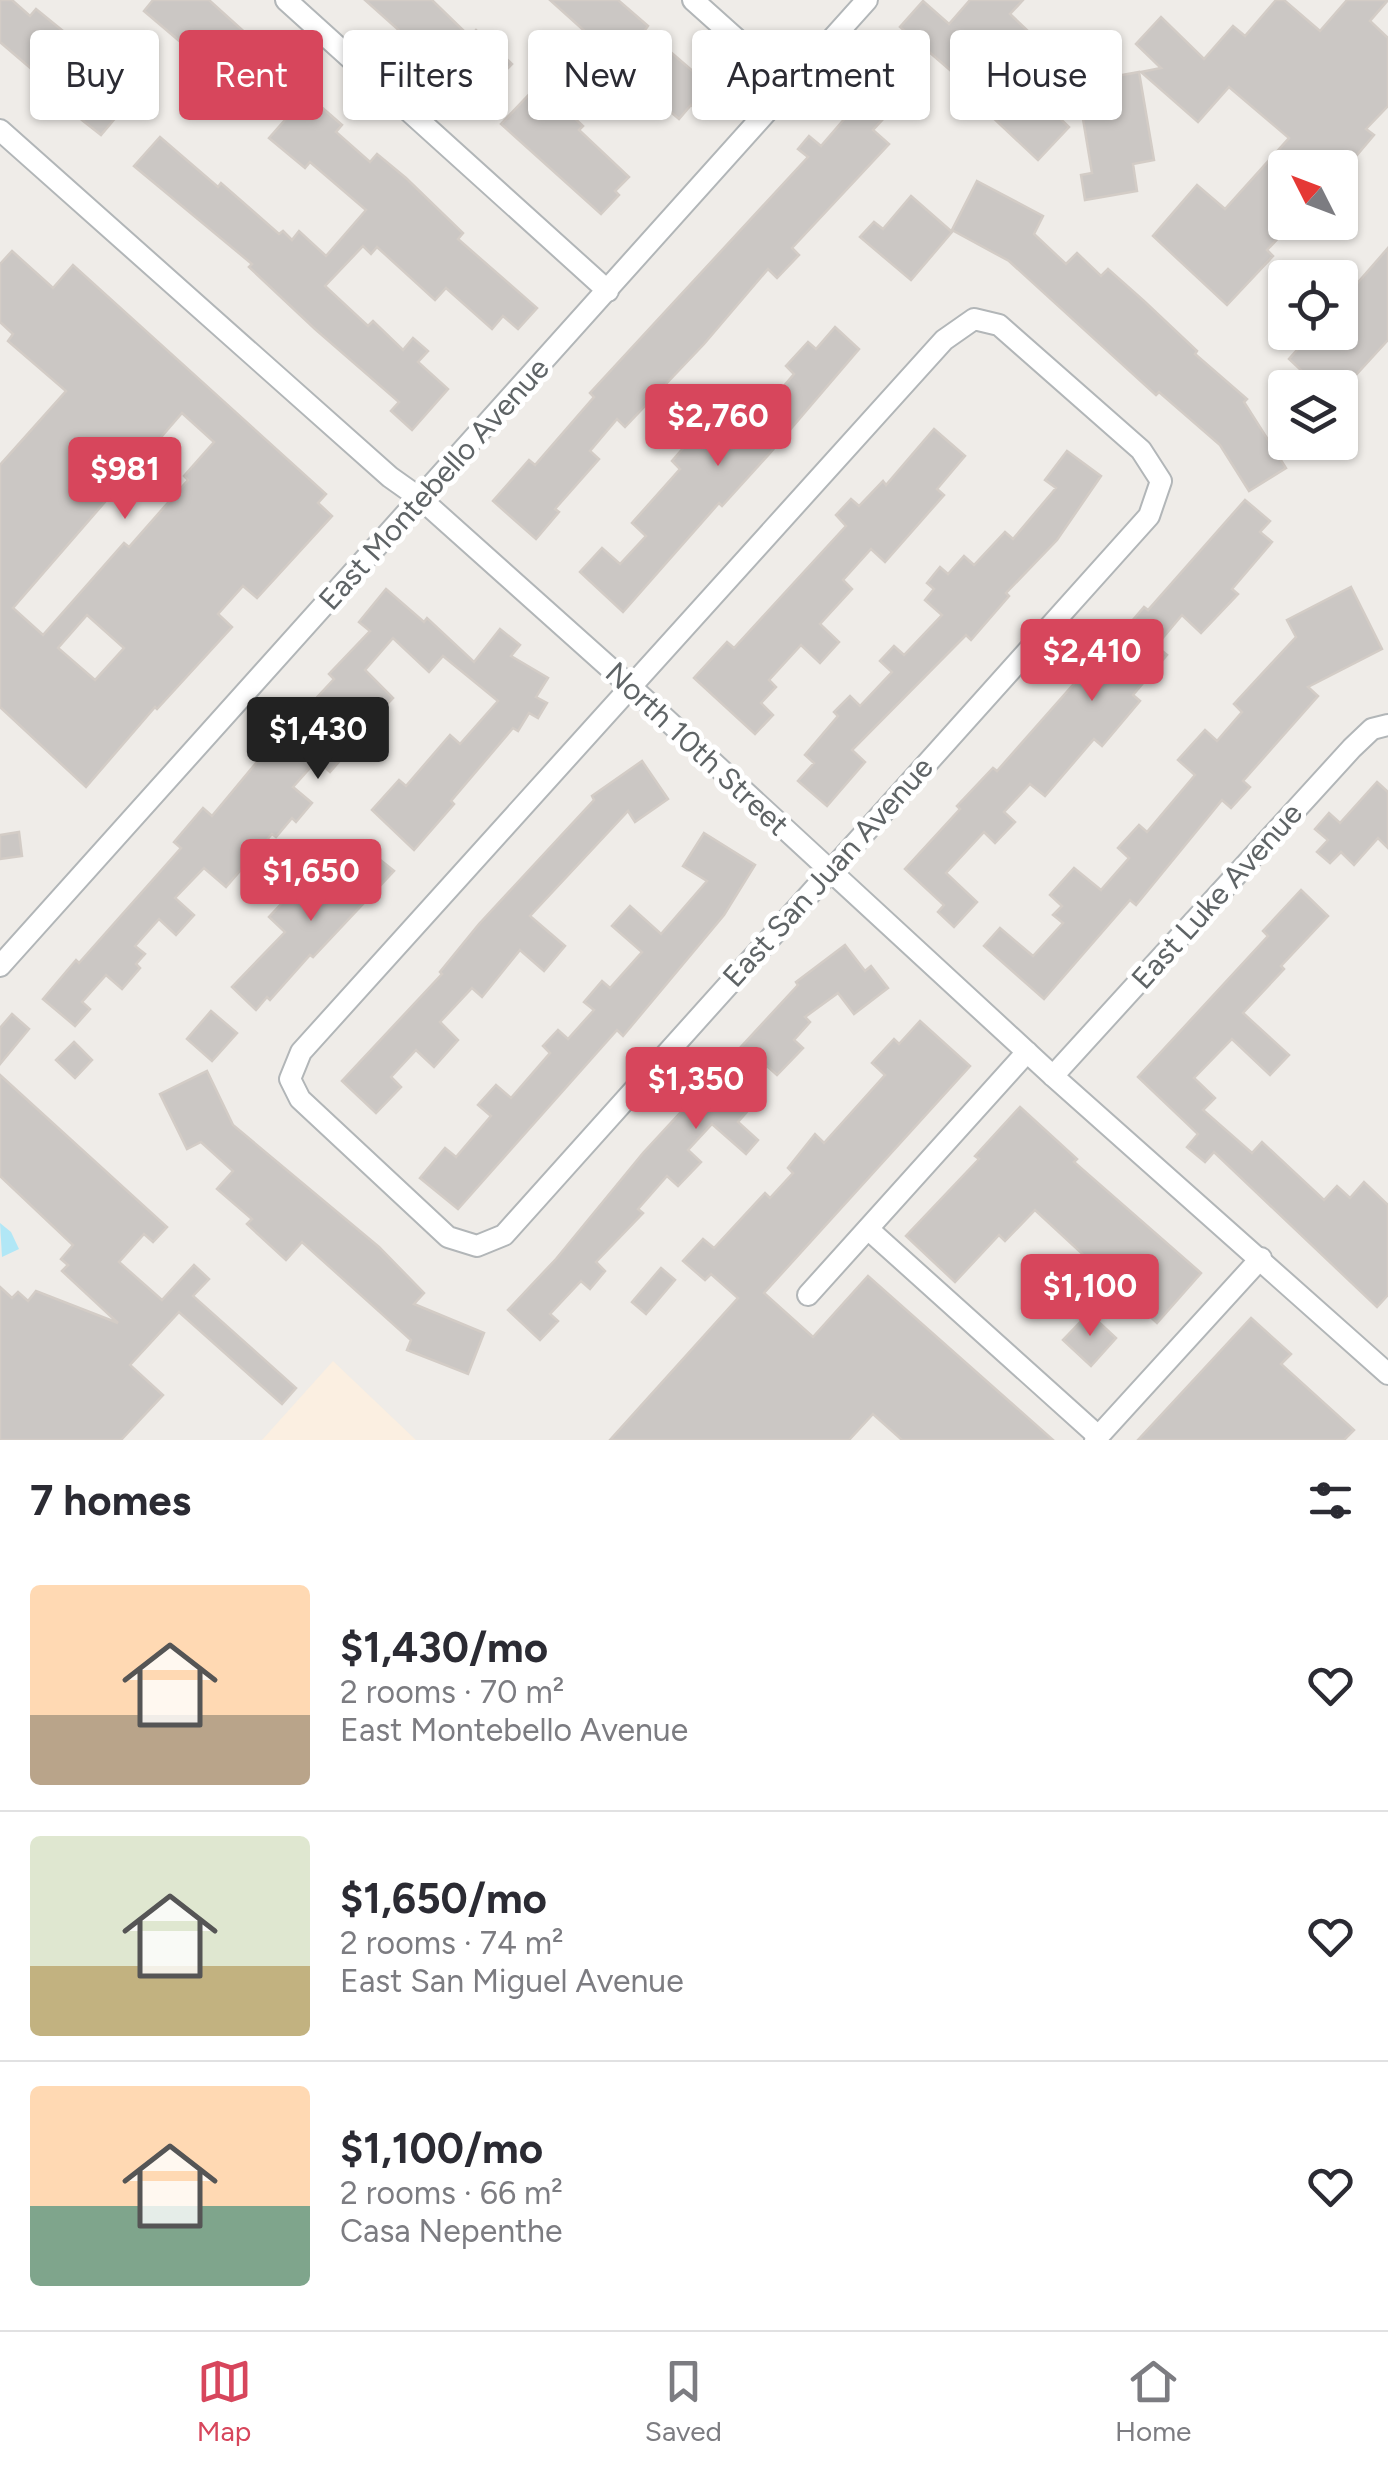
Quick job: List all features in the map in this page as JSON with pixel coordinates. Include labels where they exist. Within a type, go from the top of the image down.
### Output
[{"type":"street","points":[[286,0],[608,291]]},
{"type":"street","points":[[693,0],[726,30]]},
{"type":"street","name":"East Montebello Avenue","points":[[840,30],[867,0]]},
{"type":"street","name":"East Montebello Avenue","points":[[0,966],[761,120]]},
{"type":"street","name":"North 10th Street","points":[[0,130],[630,686],[1053,1076],[1388,1374]]},
{"type":"street","name":"East San Juan Avenue","points":[[974,319],[999,324],[1140,450],[1161,481],[1149,516],[828,870],[504,1235],[476,1246],[448,1237],[300,1099],[290,1079],[301,1052],[944,340],[974,319]]},
{"type":"street","name":"East Luke Avenue","points":[[1053,1076],[1352,748],[1372,730],[1388,725]]},
{"type":"street","points":[[808,1296],[1028,1052]]},
{"type":"street","points":[[868,1229],[1097,1438],[1261,1258]]},
{"type":"shaded area","points":[[333,1361],[416,1440],[262,1440]]},
{"type":"water","points":[[0,1223],[11,1232],[19,1249],[2,1257]]},
{"type":"building","points":[[0,0],[12,0],[30,16],[36,9],[62,30],[30,30],[30,68],[0,42]]},
{"type":"building","points":[[153,0],[209,0],[242,30],[179,30],[179,41],[144,11]]},
{"type":"building","points":[[365,0],[432,0],[463,30],[399,30]]},
{"type":"building","points":[[550,0],[618,0],[648,26],[645,30],[583,30]]},
{"type":"building","points":[[970,0],[1023,0],[1010,14],[1027,30],[950,30],[950,70],[930,53],[930,30],[900,27],[923,1],[949,24]]},
{"type":"building","points":[[1276,0],[1284,0],[1320,31],[1347,0],[1388,0],[1370,21],[1388,38],[1388,106],[1366,129],[1374,135],[1358,154],[1358,150],[1278,150],[1289,138],[1229,87],[1198,122],[1141,72],[1161,68],[1136,44],[1161,17],[1204,59],[1233,26],[1245,36]]},
{"type":"building","points":[[672,53],[692,70],[692,106],[679,119],[672,113]]},
{"type":"building","points":[[1139,72],[1154,160],[1133,164],[1137,191],[1085,200],[1081,175],[1092,173],[1083,120],[1122,120],[1122,75]]},
{"type":"building","points":[[528,95],[528,120],[577,120],[583,126],[579,130],[629,177],[615,191],[619,195],[601,214],[501,124]]},
{"type":"building","points":[[323,108],[342,125],[336,132],[370,162],[377,154],[406,178],[463,233],[458,239],[537,308],[518,329],[503,316],[492,329],[446,288],[435,300],[377,247],[371,254],[363,246],[325,286],[368,326],[373,321],[403,350],[413,338],[428,351],[418,362],[448,389],[412,430],[391,411],[399,402],[315,329],[249,267],[252,264],[134,166],[160,137],[279,234],[283,231],[292,240],[299,231],[326,256],[366,210],[310,162],[305,168],[269,138],[285,120],[323,120]]},
{"type":"building","points":[[82,120],[114,120],[101,135]]},
{"type":"building","points":[[843,120],[882,120],[873,130],[889,144],[792,248],[799,255],[777,278],[768,269],[625,427],[617,419],[590,451],[599,459],[555,509],[559,512],[536,539],[493,501],[529,460],[535,465],[594,397],[590,393],[808,157],[798,149],[809,136],[821,146]]},
{"type":"building","points":[[995,120],[1062,120],[1069,127],[1038,160]]},
{"type":"building","points":[[1268,161],[1268,240],[1276,240],[1267,250],[1273,256],[1227,305],[1153,236],[1197,185],[1225,209]]},
{"type":"building","points":[[977,181],[1043,216],[1034,234],[1066,264],[1077,253],[1101,276],[1108,269],[1247,399],[1244,402],[1268,440],[1268,460],[1281,460],[1286,468],[1249,491],[1220,445],[1159,392],[1156,395],[1009,261],[952,230]]},
{"type":"building","points":[[911,196],[952,232],[911,280],[860,237],[874,222],[883,229]]},
{"type":"building","points":[[1388,248],[1388,340],[1358,373],[1301,370],[1289,359],[1297,350],[1358,350],[1358,282]]},
{"type":"building","points":[[12,251],[53,288],[73,265],[326,494],[318,503],[332,516],[257,598],[243,586],[218,614],[232,627],[86,787],[0,707],[0,465],[66,391],[8,341],[13,334],[0,322],[0,264]],"holes":[[[182,413],[214,442],[184,476],[188,480],[129,547],[124,543],[43,635],[13,608]],[[87,615],[124,648],[95,680],[58,648]]]},
{"type":"building","points":[[835,327],[859,349],[771,452],[722,506],[719,503],[623,612],[580,572],[602,548],[620,564],[646,536],[632,523],[680,469],[672,461],[698,431],[701,434],[737,393],[750,404],[761,392],[771,401],[794,374],[786,366],[808,342],[816,349]]},
{"type":"building","points":[[934,429],[965,456],[937,489],[944,495],[885,562],[871,549],[843,580],[852,589],[820,624],[839,642],[820,663],[801,645],[769,680],[776,687],[761,703],[773,715],[755,734],[694,678],[727,642],[734,648],[846,526],[836,515],[851,499],[859,506],[883,481],[886,485]]},
{"type":"building","points":[[1067,451],[1101,476],[1057,540],[1006,593],[1009,596],[971,640],[966,635],[852,750],[865,762],[827,806],[798,781],[814,763],[805,755],[838,716],[834,712],[850,696],[860,706],[892,672],[880,661],[894,646],[904,655],[942,615],[925,600],[934,589],[927,583],[940,567],[948,574],[964,556],[974,565],[1005,532],[1013,539],[1056,488],[1045,480]]},
{"type":"building","points":[[1245,500],[1270,521],[1260,532],[1272,542],[1232,589],[1238,594],[1201,633],[1182,615],[1156,646],[1167,655],[1133,695],[1140,701],[1102,746],[1094,739],[1045,796],[1030,784],[1004,812],[1015,822],[995,843],[984,832],[946,873],[977,902],[954,927],[938,912],[944,905],[905,869],[960,809],[957,806],[993,768],[997,771]]},
{"type":"building","points":[[1351,587],[1382,649],[1308,687],[1318,696],[1243,781],[1250,787],[1231,808],[1222,800],[1136,905],[1130,900],[1044,999],[984,946],[1000,928],[1033,956],[1063,923],[1053,915],[1062,906],[1050,895],[1074,868],[1101,890],[1129,858],[1118,848],[1139,825],[1147,832],[1195,775],[1178,760],[1205,730],[1217,741],[1242,712],[1234,704],[1296,637],[1287,620]]},
{"type":"building","points":[[386,589],[424,622],[427,618],[474,662],[500,629],[520,645],[511,656],[548,678],[536,697],[547,703],[538,718],[529,713],[518,731],[513,728],[414,850],[372,810],[399,780],[406,786],[450,735],[460,744],[498,701],[443,656],[429,672],[393,638],[365,670],[393,698],[348,745],[351,748],[330,772],[317,760],[293,787],[312,803],[296,822],[292,818],[276,837],[272,834],[226,887],[204,868],[175,898],[194,915],[176,935],[159,919],[135,946],[145,954],[136,964],[140,968],[122,989],[106,975],[82,1002],[90,1009],[75,1026],[43,999],[181,848],[174,842],[203,808],[212,816],[271,745],[267,742],[302,704],[307,708],[334,679],[329,674],[370,631],[359,622]]},
{"type":"building","points":[[642,761],[668,799],[635,822],[628,811],[530,916],[565,946],[544,971],[520,950],[482,997],[472,988],[440,1022],[458,1040],[434,1067],[416,1050],[391,1077],[401,1087],[376,1113],[342,1081],[442,974],[479,924],[594,800],[592,796]]},
{"type":"building","points":[[1377,782],[1388,792],[1388,848],[1378,838],[1354,865],[1341,852],[1330,863],[1317,852],[1328,840],[1315,829],[1329,813],[1340,823]]},
{"type":"building","points":[[19,832],[22,856],[0,859],[0,835]]},
{"type":"building","points":[[704,833],[755,865],[724,915],[623,1036],[617,1030],[458,1209],[420,1178],[445,1148],[456,1157],[491,1116],[478,1105],[496,1085],[511,1098],[550,1053],[543,1046],[558,1030],[568,1039],[594,1010],[584,1002],[602,981],[610,988],[642,952],[612,926],[630,906],[661,934],[707,881],[683,866]]},
{"type":"building","points":[[369,851],[394,871],[313,957],[310,955],[256,1010],[232,987],[285,932],[269,917],[311,872],[325,884],[348,860],[355,867]]},
{"type":"building","points":[[1301,890],[1328,916],[1243,1013],[1289,1055],[1270,1075],[1232,1039],[1194,1078],[1215,1098],[1203,1110],[1252,1153],[1262,1142],[1324,1200],[1337,1186],[1350,1198],[1364,1182],[1388,1205],[1388,1295],[1377,1307],[1214,1152],[1205,1162],[1187,1147],[1198,1134],[1138,1077],[1268,936],[1263,931]]},
{"type":"building","points":[[845,945],[865,971],[871,966],[888,988],[854,1014],[838,993],[805,1017],[810,1022],[794,1040],[803,1048],[777,1075],[767,1066],[741,1096],[752,1106],[738,1122],[758,1140],[746,1154],[712,1124],[688,1150],[701,1162],[678,1186],[667,1176],[638,1209],[643,1213],[596,1262],[605,1271],[590,1289],[581,1281],[550,1314],[558,1321],[540,1340],[508,1310],[556,1259],[643,1153],[798,985],[796,982]]},
{"type":"building","points":[[211,1011],[237,1033],[212,1061],[187,1039]]},
{"type":"building","points":[[12,1014],[29,1029],[0,1064],[0,1028]]},
{"type":"building","points":[[920,1021],[970,1066],[764,1293],[813,1337],[868,1276],[1053,1440],[902,1440],[873,1414],[849,1440],[610,1440],[738,1298],[711,1274],[705,1280],[683,1261],[703,1239],[714,1248],[765,1193],[770,1198],[793,1173],[788,1168],[815,1134],[824,1143],[885,1075],[872,1063],[894,1039],[899,1044]]},
{"type":"building","points":[[74,1042],[92,1060],[75,1078],[56,1060]]},
{"type":"building","points":[[207,1071],[233,1125],[379,1247],[424,1293],[414,1304],[484,1333],[468,1374],[407,1350],[411,1340],[302,1242],[286,1260],[247,1224],[252,1219],[217,1189],[233,1171],[201,1142],[187,1149],[160,1094]]},
{"type":"building","points":[[0,1075],[167,1227],[153,1242],[144,1234],[119,1262],[162,1300],[194,1265],[209,1279],[193,1296],[296,1388],[282,1404],[179,1312],[130,1365],[163,1395],[121,1440],[0,1440],[0,1287],[12,1298],[18,1292],[28,1301],[36,1291],[118,1323],[62,1271],[68,1265],[61,1259],[73,1245],[0,1176]]},
{"type":"building","points":[[1020,1107],[1077,1159],[1074,1162],[1201,1273],[1157,1323],[1035,1210],[1005,1241],[999,1235],[955,1282],[906,1236],[979,1159],[975,1156]]},
{"type":"building","points":[[661,1268],[675,1280],[646,1314],[632,1302]]},
{"type":"building","points":[[1089,1313],[1116,1338],[1091,1366],[1063,1340]]},
{"type":"building","points":[[1251,1318],[1291,1354],[1281,1364],[1354,1430],[1344,1440],[1138,1440]]}]
